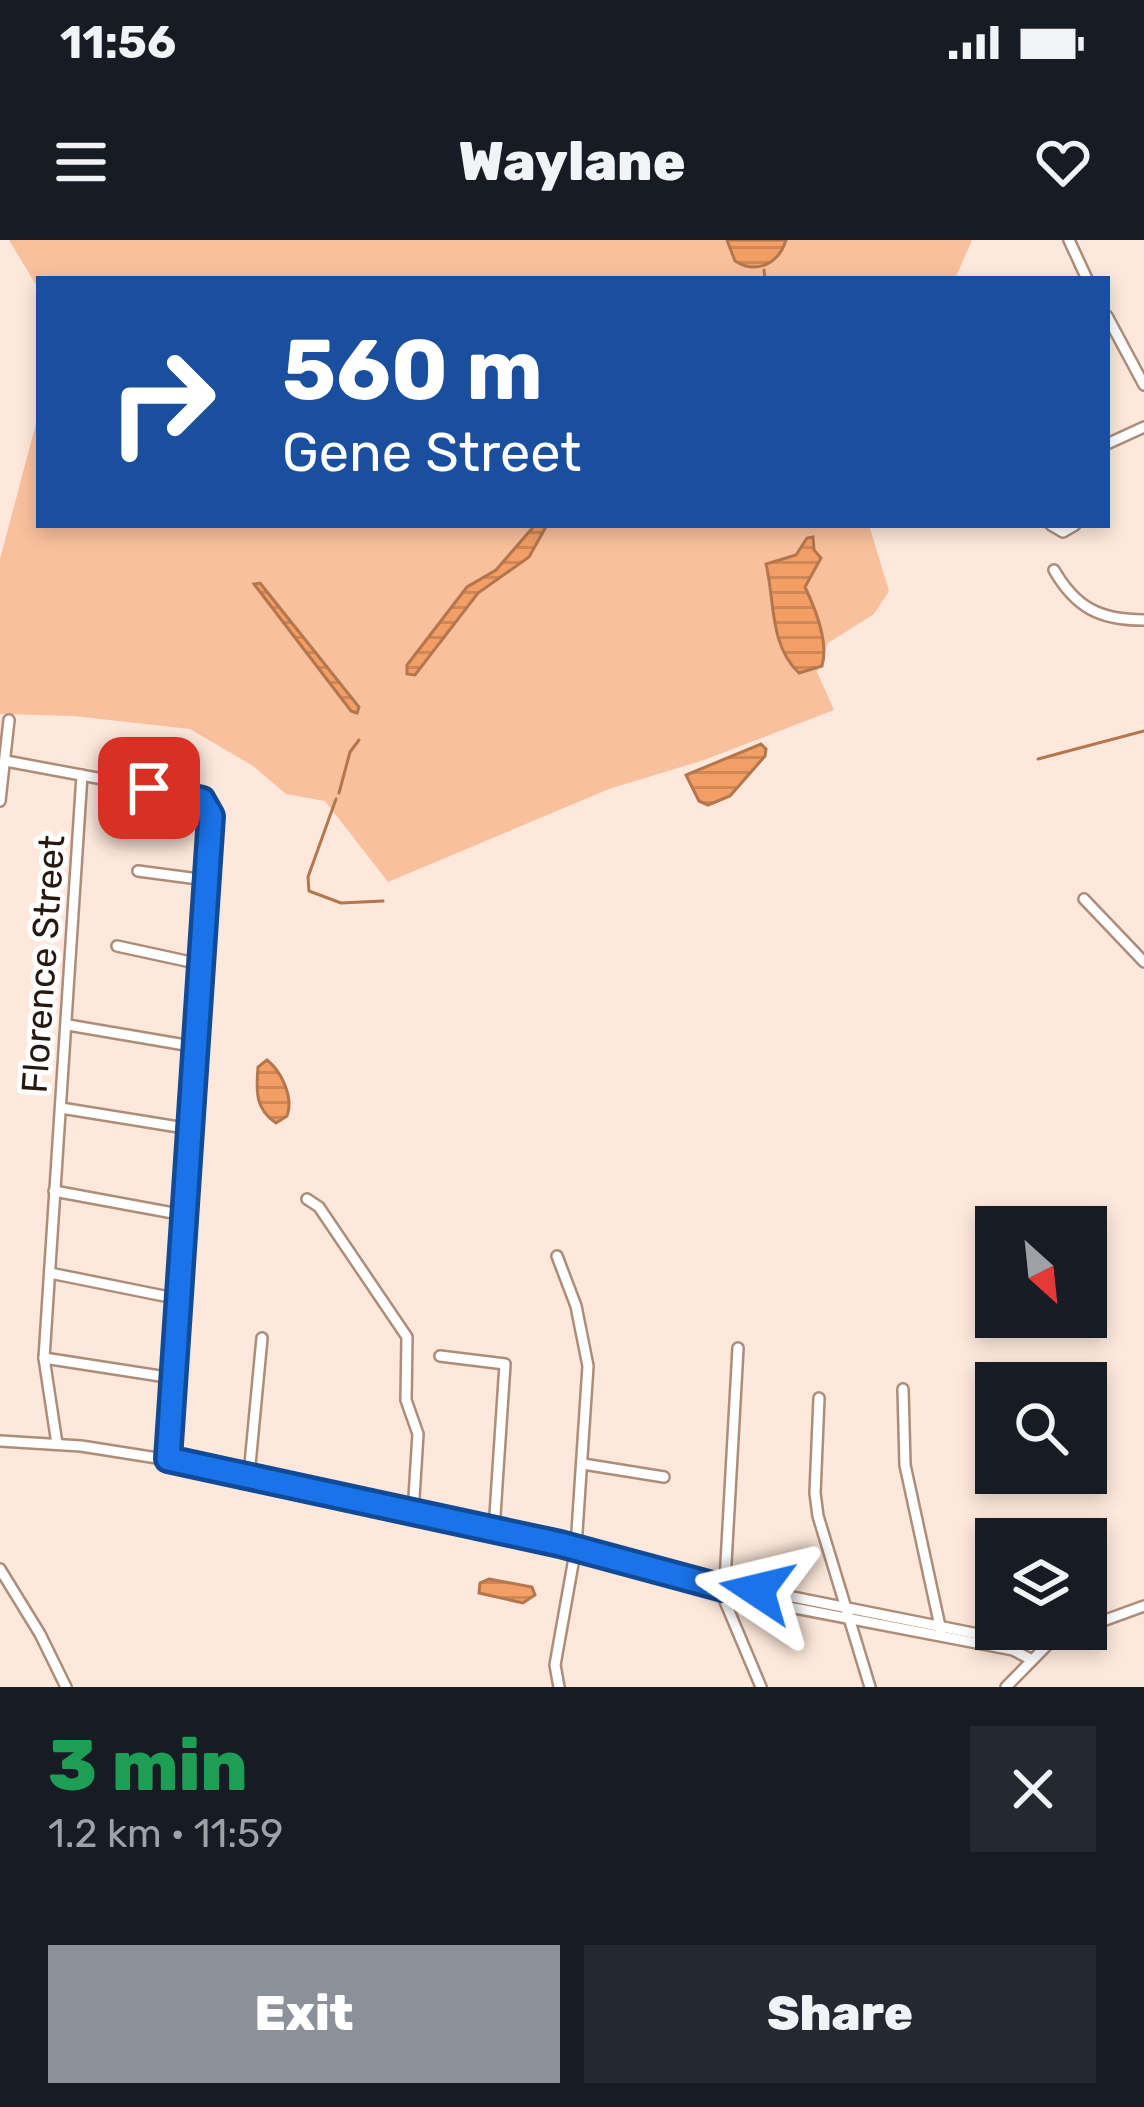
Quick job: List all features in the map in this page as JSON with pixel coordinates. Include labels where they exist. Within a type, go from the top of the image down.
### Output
[{"type":"street","points":[[1069,240],[1086,276]]},
{"type":"street","points":[[1110,322],[1144,385]]},
{"type":"street","points":[[1110,443],[1144,427]]},
{"type":"street","points":[[1054,570],[1066,590],[1089,611],[1144,620]]},
{"type":"street","points":[[0,801],[9,720]]},
{"type":"street","points":[[6,760],[202,800],[209,808],[168,1459]]},
{"type":"street","name":"Florence Street","points":[[57,1444],[44,1358],[82,775]]},
{"type":"street","points":[[138,871],[206,880]]},
{"type":"street","points":[[1084,899],[1144,962]]},
{"type":"street","points":[[117,946],[200,964]]},
{"type":"street","points":[[68,1024],[197,1047]]},
{"type":"street","points":[[61,1108],[190,1129]]},
{"type":"street","points":[[54,1192],[184,1215]]},
{"type":"street","points":[[308,1198],[319,1207],[406,1337],[406,1400],[418,1433],[413,1513]]},
{"type":"street","points":[[557,1256],[576,1306],[588,1366],[576,1547],[555,1666],[559,1687]]},
{"type":"street","points":[[50,1273],[179,1298]]},
{"type":"street","points":[[249,1475],[262,1338]]},
{"type":"street","points":[[738,1348],[723,1588],[728,1613],[760,1687]]},
{"type":"street","points":[[440,1356],[505,1364],[494,1530]]},
{"type":"street","points":[[44,1358],[173,1378]]},
{"type":"street","points":[[903,1389],[905,1465],[941,1632]]},
{"type":"street","points":[[819,1398],[815,1493],[870,1687]]},
{"type":"street","points":[[0,1441],[168,1459],[249,1475],[576,1547],[723,1588],[733,1586],[941,1632],[1013,1650],[1033,1660]]},
{"type":"street","points":[[583,1464],[664,1477]]},
{"type":"street","points":[[0,1569],[66,1687]]},
{"type":"street","points":[[1107,1620],[1144,1606]]},
{"type":"street","points":[[941,1632],[975,1635]]},
{"type":"street","points":[[1006,1687],[1042,1650]]},
{"type":"shaded area","points":[[9,240],[972,240],[956,276],[36,276],[36,285]]},
{"type":"shaded area","points":[[727,240],[786,240],[773,260],[751,267],[735,261]]},
{"type":"shaded area","points":[[36,423],[36,528],[870,528],[889,591],[874,614],[828,643],[817,672],[834,710],[704,760],[609,789],[388,882],[325,801],[286,794],[253,766],[190,729],[74,716],[0,714],[0,559]]},
{"type":"shaded area","points":[[532,528],[545,528],[529,557],[478,593],[415,675],[407,674],[407,665],[467,587],[496,570]]},
{"type":"shaded area","points":[[813,537],[814,550],[821,558],[805,587],[820,626],[824,657],[822,666],[799,673],[778,636],[766,564],[796,555],[807,538]]},
{"type":"shaded area","points":[[260,583],[359,707],[357,713],[254,584]]},
{"type":"shaded area","points":[[761,744],[765,756],[730,796],[708,805],[699,801],[686,775]]},
{"type":"shaded area","points":[[267,1060],[282,1078],[289,1101],[287,1116],[276,1123],[264,1112],[257,1092],[258,1067]]},
{"type":"shaded area","points":[[489,1579],[532,1587],[535,1595],[523,1603],[479,1593],[480,1583]]},
{"type":"waterway","points":[[764,270],[765,276]]},
{"type":"waterway","points":[[1038,759],[1144,731]]},
{"type":"waterway","points":[[339,793],[350,752],[359,740]]},
{"type":"waterway","points":[[336,799],[308,877],[309,891],[341,903],[383,901]]},
{"type":"route","points":[[149,788],[202,800],[211,816],[168,1459],[560,1544],[723,1588],[757,1590]]}]
